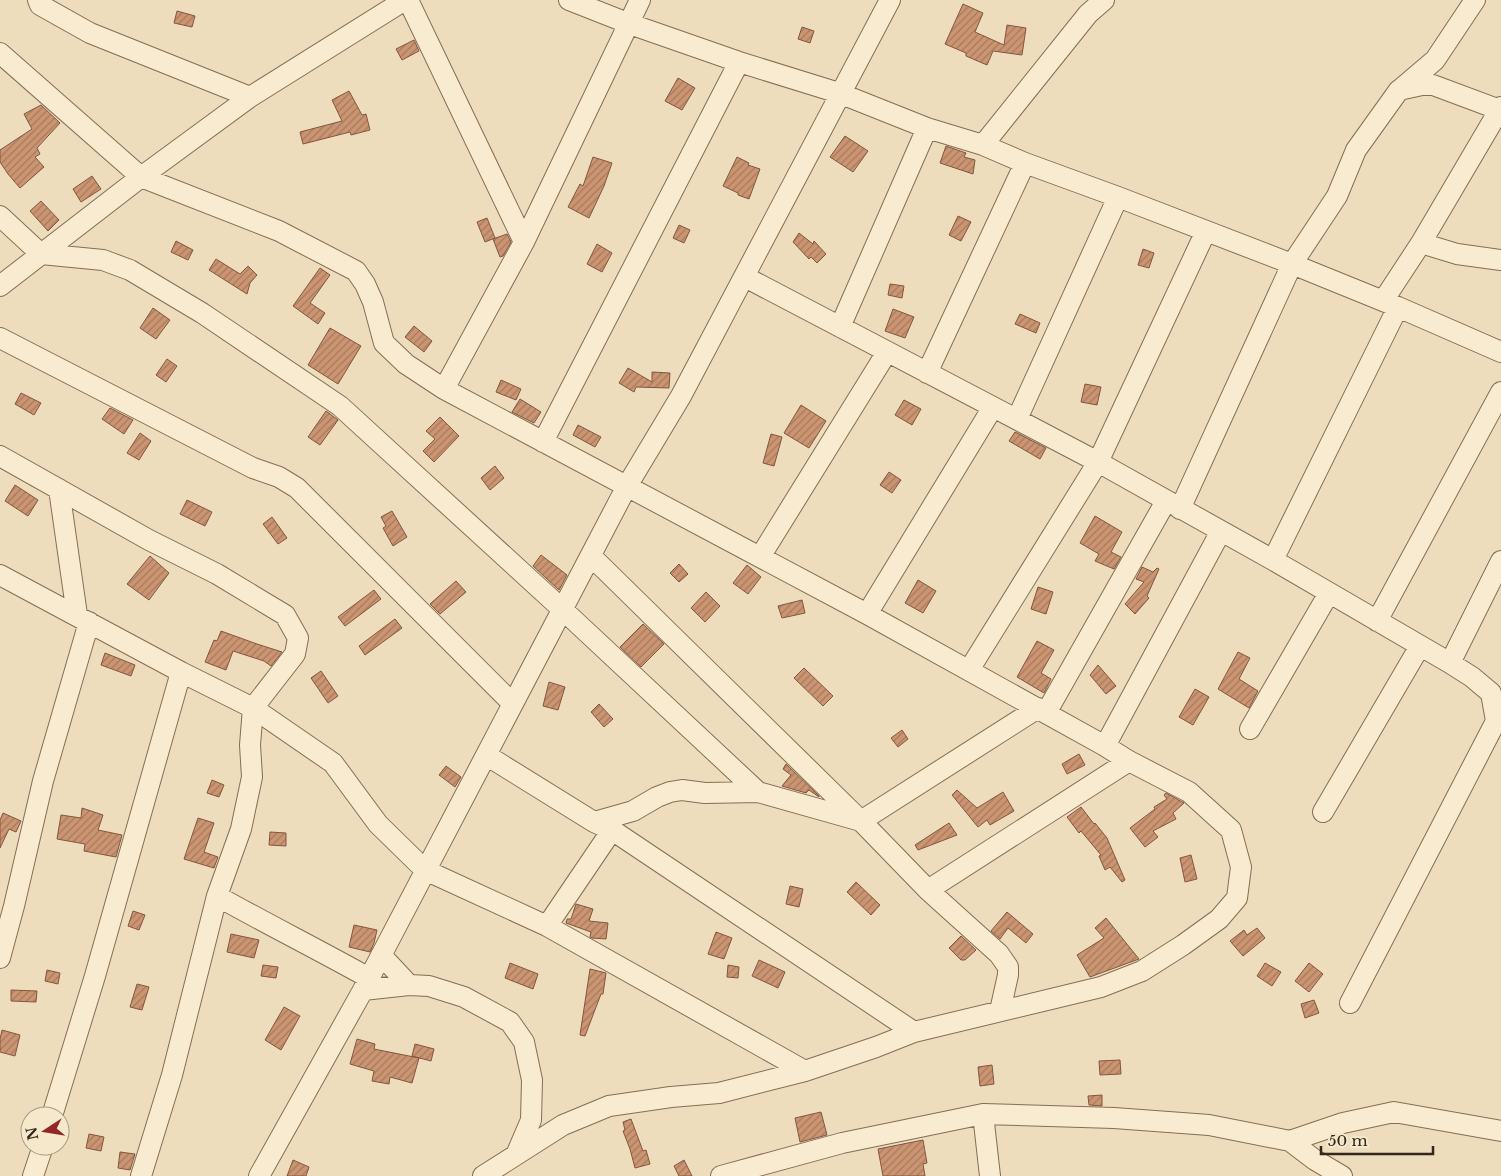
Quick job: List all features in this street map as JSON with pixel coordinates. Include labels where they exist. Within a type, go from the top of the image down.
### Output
[{"type":"street","points":[[38,0],[40,5],[90,33],[250,97]]},
{"type":"street","points":[[0,286],[141,177],[250,97],[406,0],[524,242]]},
{"type":"street","points":[[569,0],[630,24],[739,62],[839,93],[927,128],[983,145],[1025,163],[1292,264],[1391,304],[1501,352]]},
{"type":"street","points":[[444,389],[524,242],[640,0]]},
{"type":"street","points":[[259,1176],[366,984],[627,486],[681,396],[745,277],[839,93],[890,0]]},
{"type":"street","points":[[983,145],[1088,14],[1104,0]]},
{"type":"street","points":[[594,822],[633,810],[670,792],[682,790],[705,793],[758,792],[862,821],[1042,710],[1173,505],[1292,264],[1337,196],[1356,150],[1399,90],[1435,60],[1474,0]]},
{"type":"street","points":[[0,53],[141,177],[279,231],[356,271],[365,284],[373,302],[384,343],[406,364],[444,389],[867,614],[1189,792],[1231,830],[1241,867],[1237,898],[1219,919],[1142,971],[1083,992],[914,1032],[805,1071],[719,1092],[609,1106],[563,1125],[483,1176]]},
{"type":"street","points":[[544,442],[739,62]]},
{"type":"street","points":[[1272,560],[1420,243],[1500,108],[1433,85],[1422,85],[1399,90]]},
{"type":"street","points":[[840,327],[927,128]]},
{"type":"street","points":[[927,373],[1025,163]]},
{"type":"street","points":[[1017,419],[1118,197]]},
{"type":"street","points":[[0,216],[41,254],[103,260],[130,270],[202,314],[340,406],[758,792]]},
{"type":"street","points":[[969,670],[1098,462],[1206,231]]},
{"type":"street","points":[[1420,243],[1457,254],[1501,260]]},
{"type":"street","points":[[745,277],[1098,462],[1450,663],[1472,677],[1491,694],[1496,721],[1350,1003]]},
{"type":"street","points":[[0,338],[253,468],[279,477],[297,488],[513,704]]},
{"type":"street","points":[[760,557],[887,352]]},
{"type":"street","points":[[1377,621],[1501,392]]},
{"type":"street","points":[[867,614],[993,407]]},
{"type":"street","points":[[0,456],[149,540],[217,574],[285,615],[298,638],[294,654],[253,708],[250,745],[252,777],[242,829],[217,896],[172,1075],[141,1176]]},
{"type":"street","points":[[0,958],[83,618],[59,489]]},
{"type":"street","points":[[1105,746],[1221,532]]},
{"type":"street","points":[[591,556],[862,821],[928,890],[999,954],[1008,967],[1000,1011]]},
{"type":"street","points":[[1450,663],[1501,561]]},
{"type":"street","points":[[0,574],[181,672],[253,708],[333,763],[378,824],[425,870],[547,926],[805,1071]]},
{"type":"street","points":[[1250,729],[1329,593]]},
{"type":"street","points":[[1323,812],[1420,646]]},
{"type":"street","points":[[55,1106],[96,976],[181,672]]},
{"type":"street","points":[[486,755],[594,822],[612,830],[914,1032]]},
{"type":"street","points":[[928,890],[1130,761]]},
{"type":"street","points":[[547,926],[612,830]]},
{"type":"street","points":[[217,896],[262,922],[318,949],[366,984],[429,986],[464,997],[510,1022],[524,1042],[532,1080],[531,1120],[516,1155]]},
{"type":"street","points":[[381,955],[409,986]]},
{"type":"street","points":[[1290,1142],[1343,1123],[1394,1112],[1501,1131]]},
{"type":"street","points":[[983,1114],[990,1176]]},
{"type":"street","points":[[720,1176],[842,1144],[983,1114],[1114,1118],[1209,1125],[1290,1142],[1342,1176]]},
{"type":"street","points":[[34,1176],[40,1156]]},
{"type":"building","points":[[963,4],[983,13],[975,32],[1004,45],[1007,25],[1026,28],[1022,55],[993,51],[987,65],[945,44]]},
{"type":"building","points":[[177,11],[195,16],[192,27],[174,23]]},
{"type":"building","points":[[802,27],[814,31],[810,43],[798,39]]},
{"type":"building","points":[[414,40],[419,51],[402,60],[396,49]]},
{"type":"building","points":[[678,78],[695,88],[682,110],[665,101]]},
{"type":"building","points":[[349,91],[362,115],[366,114],[370,130],[351,135],[350,132],[303,144],[300,132],[342,121],[332,100]]},
{"type":"building","points":[[41,105],[60,123],[37,148],[40,154],[35,157],[44,167],[20,188],[0,162],[0,150],[32,129],[24,114]]},
{"type":"building","points":[[845,136],[868,151],[853,172],[830,157]]},
{"type":"building","points":[[946,146],[966,153],[964,157],[975,160],[973,174],[940,163]]},
{"type":"building","points":[[593,157],[612,163],[589,218],[568,207],[580,184],[583,186]]},
{"type":"building","points":[[737,157],[749,163],[748,165],[760,169],[749,199],[723,186]]},
{"type":"building","points":[[92,176],[101,189],[81,202],[73,189]]},
{"type":"building","points":[[41,201],[59,220],[48,231],[30,211]]},
{"type":"building","points":[[958,216],[971,222],[961,241],[949,235]]},
{"type":"building","points":[[487,218],[495,238],[485,242],[477,222]]},
{"type":"building","points":[[679,225],[690,230],[684,243],[673,238]]},
{"type":"building","points":[[799,233],[813,244],[814,241],[826,254],[817,263],[811,257],[809,259],[793,242]]},
{"type":"building","points":[[507,234],[511,242],[503,256],[500,257],[493,239]]},
{"type":"building","points":[[176,241],[193,250],[188,260],[171,252]]},
{"type":"building","points":[[597,244],[612,253],[602,272],[587,264]]},
{"type":"building","points":[[1143,249],[1154,253],[1149,268],[1138,265]]},
{"type":"building","points":[[216,259],[240,274],[248,266],[257,275],[250,283],[247,294],[209,270]]},
{"type":"building","points":[[320,268],[330,275],[310,303],[325,313],[318,324],[293,306]]},
{"type":"building","points":[[890,284],[904,286],[902,298],[888,295]]},
{"type":"building","points":[[153,308],[170,320],[156,339],[140,328]]},
{"type":"building","points":[[893,309],[914,317],[905,338],[885,331]]},
{"type":"building","points":[[1020,314],[1040,323],[1036,333],[1015,324]]},
{"type":"building","points":[[414,326],[432,341],[424,352],[405,337]]},
{"type":"building","points":[[330,328],[361,346],[338,384],[308,365]]},
{"type":"building","points":[[167,359],[177,366],[166,382],[156,375]]},
{"type":"building","points":[[628,368],[652,382],[652,372],[670,373],[669,388],[636,387],[634,392],[619,383]]},
{"type":"building","points":[[501,380],[521,389],[516,400],[496,392]]},
{"type":"building","points":[[1085,384],[1101,387],[1097,405],[1081,402]]},
{"type":"building","points":[[21,393],[41,403],[34,415],[15,404]]},
{"type":"building","points":[[520,399],[541,412],[534,423],[512,412]]},
{"type":"building","points":[[904,400],[921,409],[912,425],[895,415]]},
{"type":"building","points":[[801,405],[826,421],[809,448],[784,433]]},
{"type":"building","points":[[110,408],[133,420],[124,434],[102,419]]},
{"type":"building","points":[[326,411],[338,420],[320,445],[308,437]]},
{"type":"building","points":[[440,417],[459,436],[434,462],[423,451],[435,439],[426,431]]},
{"type":"building","points":[[578,425],[601,437],[595,447],[573,435]]},
{"type":"building","points":[[1015,432],[1046,448],[1040,459],[1009,441]]},
{"type":"building","points":[[140,433],[151,441],[139,460],[127,453]]},
{"type":"building","points":[[771,434],[782,437],[774,466],[763,463]]},
{"type":"building","points":[[495,466],[504,478],[490,490],[481,478]]},
{"type":"building","points":[[889,472],[901,480],[892,493],[880,485]]},
{"type":"building","points":[[15,485],[38,500],[28,516],[5,501]]},
{"type":"building","points":[[187,500],[212,512],[205,526],[180,514]]},
{"type":"building","points":[[392,511],[407,537],[393,546],[383,528],[386,526],[381,517]]},
{"type":"building","points":[[1095,516],[1122,532],[1111,552],[1121,557],[1114,569],[1095,561],[1099,554],[1080,543]]},
{"type":"building","points":[[272,517],[287,538],[278,544],[263,524]]},
{"type":"building","points":[[541,555],[567,575],[559,590],[533,566]]},
{"type":"building","points":[[150,556],[169,573],[149,600],[127,584]]},
{"type":"building","points":[[679,564],[688,574],[679,582],[670,573]]},
{"type":"building","points":[[747,565],[761,577],[748,594],[733,583]]},
{"type":"building","points":[[1142,567],[1153,572],[1157,568],[1159,569],[1147,596],[1149,598],[1135,614],[1125,604],[1144,582],[1136,579]]},
{"type":"building","points":[[918,580],[936,591],[923,613],[905,603]]},
{"type":"building","points":[[456,581],[466,592],[440,614],[430,604]]},
{"type":"building","points":[[1038,587],[1053,592],[1046,614],[1031,609]]},
{"type":"building","points":[[374,590],[381,599],[345,626],[338,617]]},
{"type":"building","points":[[706,592],[720,606],[705,622],[691,608]]},
{"type":"building","points":[[802,600],[805,613],[782,618],[778,606]]},
{"type":"building","points":[[395,619],[402,628],[365,655],[359,646]]},
{"type":"building","points":[[643,624],[664,644],[641,667],[620,647]]},
{"type":"building","points":[[221,631],[282,652],[271,666],[264,661],[233,651],[226,670],[205,662],[214,640],[217,641]]},
{"type":"building","points":[[1037,641],[1054,650],[1041,673],[1051,679],[1044,693],[1017,677]]},
{"type":"building","points":[[1238,652],[1250,658],[1239,679],[1258,691],[1249,708],[1218,689]]},
{"type":"building","points":[[105,653],[135,665],[131,676],[101,665]]},
{"type":"building","points":[[1098,665],[1116,686],[1106,694],[1090,675]]},
{"type":"building","points":[[804,668],[833,696],[823,706],[794,678]]},
{"type":"building","points":[[321,671],[338,696],[328,703],[311,678]]},
{"type":"building","points":[[549,682],[565,687],[558,710],[543,706]]},
{"type":"building","points":[[1195,689],[1209,697],[1193,725],[1179,717]]},
{"type":"building","points":[[599,704],[613,719],[604,727],[591,712]]},
{"type":"building","points":[[902,730],[908,739],[898,747],[891,738]]},
{"type":"building","points":[[1079,754],[1085,765],[1067,774],[1062,764]]},
{"type":"building","points":[[786,764],[819,797],[809,790],[806,793],[782,786],[791,775],[783,769]]},
{"type":"building","points":[[446,766],[461,777],[455,787],[439,775]]},
{"type":"building","points":[[212,780],[224,785],[219,797],[207,793]]},
{"type":"building","points":[[957,790],[977,808],[1003,792],[1014,811],[990,825],[987,820],[978,827],[952,795]]},
{"type":"building","points":[[1166,793],[1184,803],[1173,813],[1176,819],[1153,831],[1158,837],[1145,847],[1130,828],[1155,809],[1154,807],[1167,799],[1164,795]]},
{"type":"building","points":[[1081,807],[1107,838],[1125,880],[1122,882],[1110,867],[1105,870],[1099,856],[1101,855],[1081,831],[1079,833],[1067,817]]},
{"type":"building","points":[[82,808],[103,815],[98,830],[122,835],[116,857],[84,851],[85,844],[57,839],[61,815],[81,818]]},
{"type":"building","points":[[3,813],[21,821],[16,832],[9,829],[0,848],[0,820]]},
{"type":"building","points":[[198,818],[214,823],[204,852],[218,857],[214,868],[184,859]]},
{"type":"building","points":[[949,823],[957,835],[918,850],[915,845]]},
{"type":"building","points":[[270,832],[286,833],[286,846],[269,845]]},
{"type":"building","points":[[1191,855],[1197,879],[1185,882],[1180,858]]},
{"type":"building","points":[[856,882],[880,905],[871,915],[847,892]]},
{"type":"building","points":[[790,886],[803,889],[799,907],[786,904]]},
{"type":"building","points":[[576,904],[593,909],[589,921],[608,923],[606,939],[592,938],[590,937],[591,932],[566,923],[567,919],[571,919]]},
{"type":"building","points":[[133,911],[145,915],[139,930],[128,926]]},
{"type":"building","points":[[1007,912],[1033,934],[1026,943],[1008,928],[1000,939],[991,931]]},
{"type":"building","points":[[1106,918],[1139,959],[1090,977],[1077,955],[1104,938],[1095,928]]},
{"type":"building","points":[[354,925],[377,930],[370,952],[349,947]]},
{"type":"building","points":[[1257,928],[1265,938],[1243,956],[1230,941],[1244,930],[1247,935]]},
{"type":"building","points":[[716,932],[732,938],[724,959],[708,954]]},
{"type":"building","points":[[231,934],[259,940],[254,958],[227,952]]},
{"type":"building","points":[[961,936],[976,950],[965,960],[961,960],[949,948]]},
{"type":"building","points":[[759,960],[785,972],[778,988],[752,976]]},
{"type":"building","points":[[510,963],[538,974],[533,989],[505,978]]},
{"type":"building","points":[[1265,963],[1281,972],[1272,986],[1257,976]]},
{"type":"building","points":[[1309,963],[1323,974],[1309,992],[1295,981]]},
{"type":"building","points":[[263,965],[278,967],[276,978],[261,976]]},
{"type":"building","points":[[728,965],[739,967],[738,978],[727,977]]},
{"type":"building","points":[[590,969],[606,973],[603,994],[601,994],[585,1036],[580,1035]]},
{"type":"building","points":[[47,970],[60,973],[58,984],[45,981]]},
{"type":"building","points":[[137,984],[149,987],[142,1010],[130,1007]]},
{"type":"building","points":[[11,990],[37,991],[36,1002],[11,1001]]},
{"type":"building","points":[[1314,1000],[1319,1013],[1305,1018],[1301,1004]]},
{"type":"building","points":[[284,1007],[300,1016],[281,1050],[265,1040]]},
{"type":"building","points":[[2,1030],[20,1035],[15,1056],[0,1052]]},
{"type":"building","points":[[357,1039],[375,1044],[374,1049],[419,1058],[412,1083],[390,1077],[389,1084],[372,1081],[374,1071],[350,1064]]},
{"type":"building","points":[[415,1044],[434,1049],[431,1061],[412,1056]]},
{"type":"building","points":[[1120,1060],[1121,1074],[1100,1075],[1099,1061]]},
{"type":"building","points":[[992,1065],[994,1084],[980,1086],[978,1067]]},
{"type":"building","points":[[1102,1095],[1102,1106],[1089,1105],[1088,1096]]},
{"type":"building","points":[[821,1112],[827,1135],[800,1142],[795,1118]]},
{"type":"building","points":[[631,1119],[643,1151],[646,1150],[650,1164],[635,1168],[623,1131],[625,1130],[623,1122]]},
{"type":"building","points":[[89,1134],[104,1137],[101,1151],[86,1148]]},
{"type":"building","points":[[923,1140],[927,1163],[923,1164],[925,1176],[883,1176],[878,1149]]},
{"type":"building","points":[[120,1152],[135,1154],[130,1170],[118,1168]]},
{"type":"building","points":[[293,1160],[309,1167],[306,1176],[287,1176]]},
{"type":"building","points":[[684,1160],[692,1176],[679,1176],[674,1166]]}]
